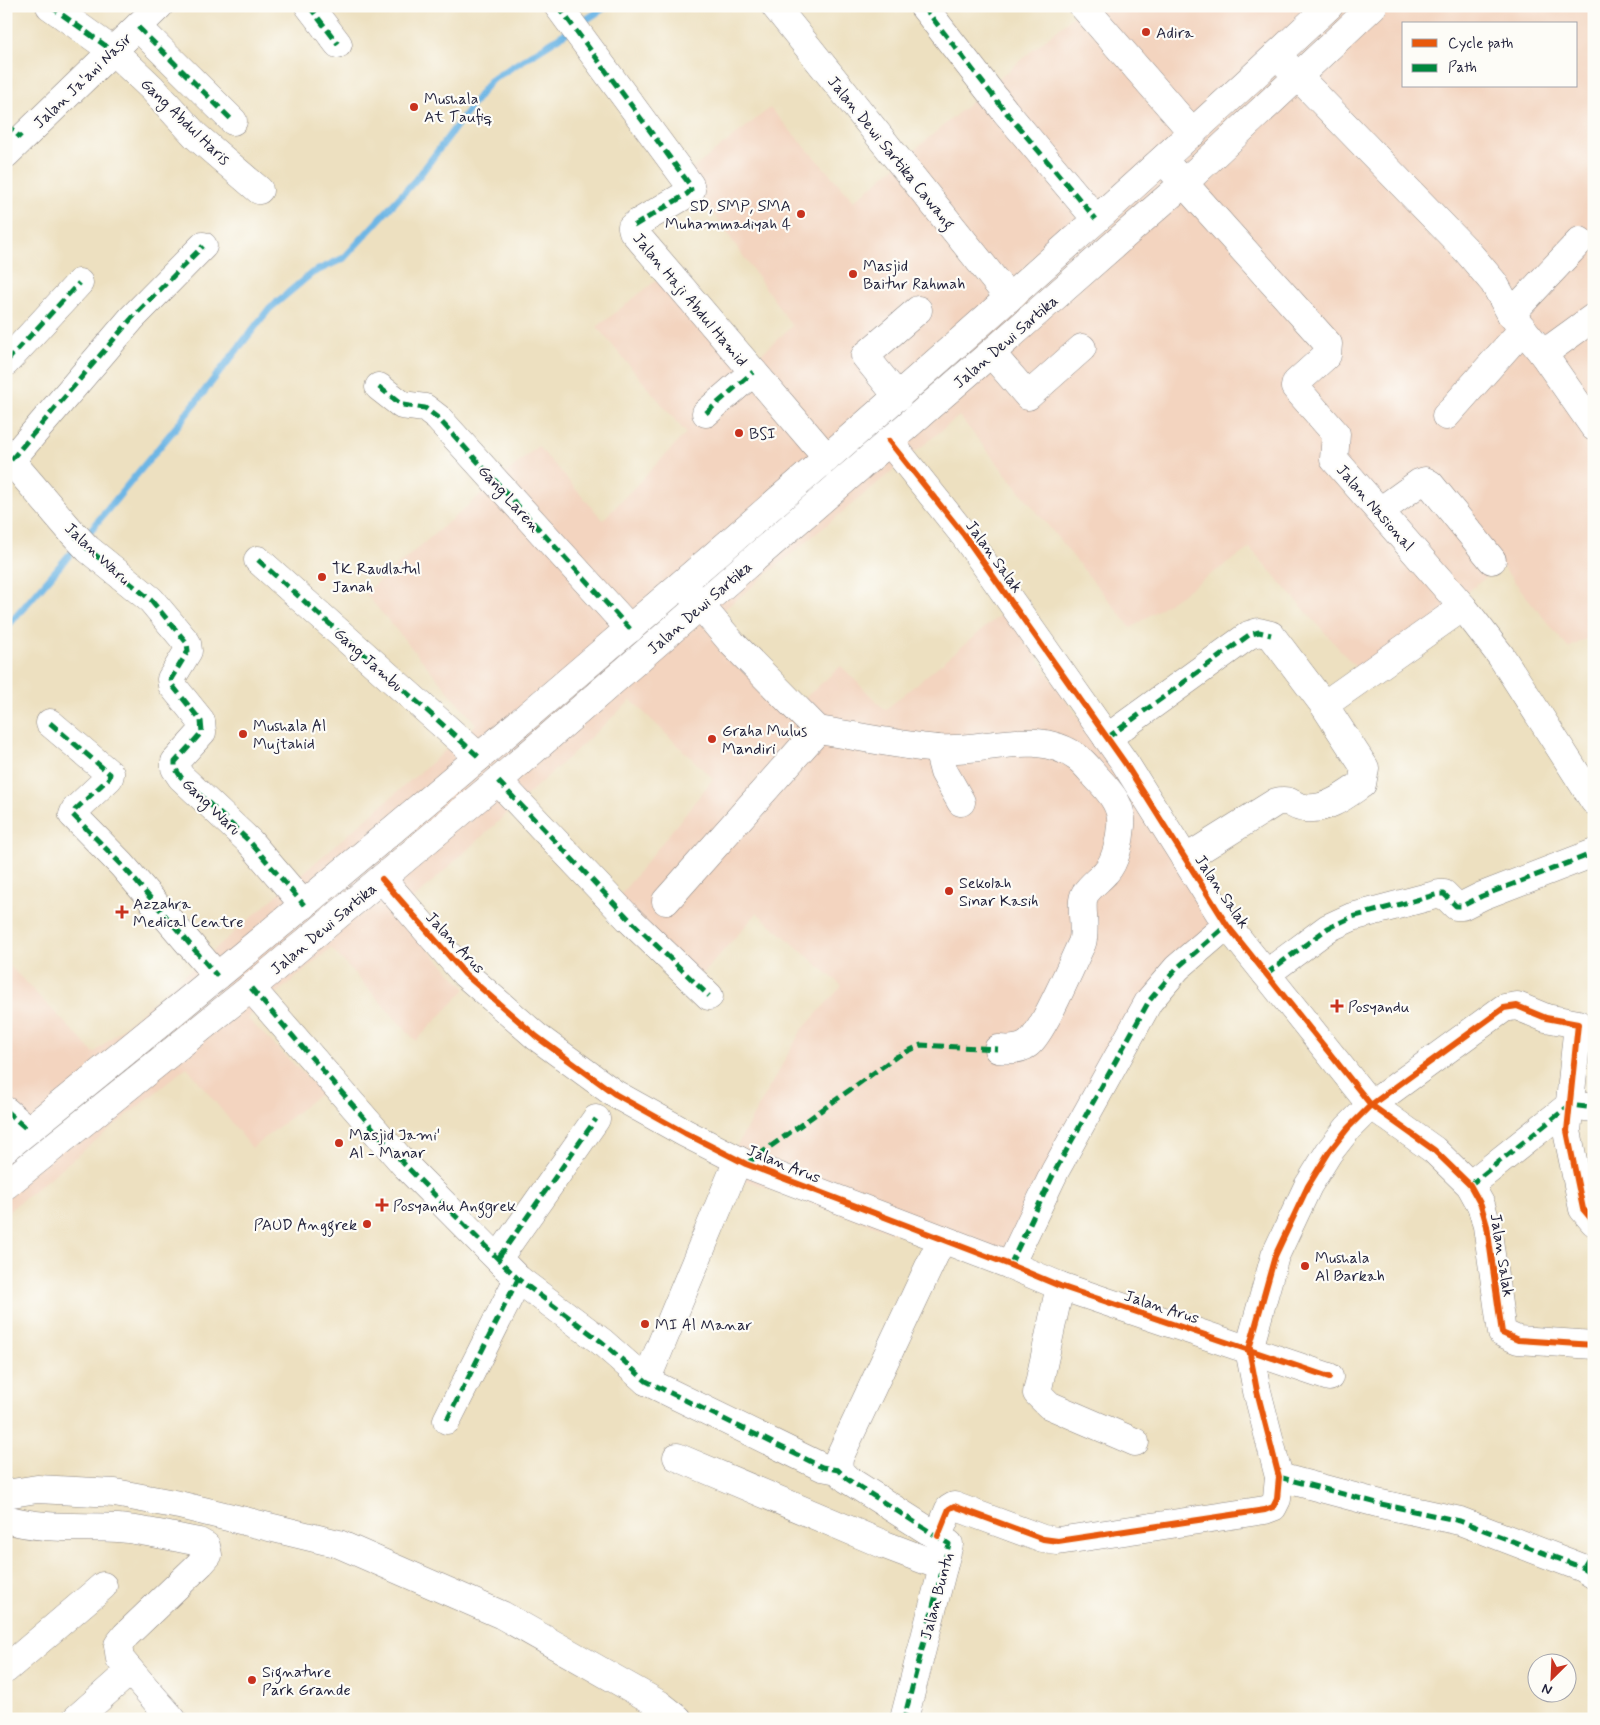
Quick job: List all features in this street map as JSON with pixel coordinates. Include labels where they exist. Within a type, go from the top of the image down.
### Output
[{"type":"street","name":"Gang Abdul Haris","points":[[50,6],[113,51],[152,88],[196,136],[259,190]]},
{"type":"street","name":"Jalan Ja'ani Nasir","points":[[11,139],[113,51],[159,6]]},
{"type":"street","points":[[309,6],[338,44]]},
{"type":"street","name":"Jalan Dewi Sartika Cawang","points":[[775,6],[1009,298]]},
{"type":"street","points":[[923,6],[1005,111],[1096,219]]},
{"type":"street","points":[[1083,6],[1193,133]]},
{"type":"street","name":"Jalan Dewi Sartika","points":[[6,1148],[304,905],[630,629],[898,397],[1193,133],[1329,6]]},
{"type":"street","name":"Jalan Dewi Sartika","points":[[6,1185],[251,988],[498,781],[1184,183],[1373,6]]},
{"type":"street","name":"Jalan Haji Abdul Hamid","points":[[560,9],[690,185],[691,190],[687,194],[636,224],[632,227],[633,231],[827,458]]},
{"type":"street","points":[[138,27],[233,121]]},
{"type":"street","points":[[1277,55],[1467,251],[1494,283],[1517,321],[1543,354],[1594,427]]},
{"type":"street","name":"Jalan Nasional","points":[[1163,160],[1328,344],[1327,355],[1296,383],[1295,387],[1336,434],[1334,459],[1463,607],[1501,656],[1594,801]]},
{"type":"street","points":[[1446,416],[1580,241]]},
{"type":"street","points":[[9,457],[132,318],[203,246]]},
{"type":"street","points":[[6,362],[79,284]]},
{"type":"street","points":[[898,397],[865,356],[918,310]]},
{"type":"street","points":[[1543,354],[1594,317]]},
{"type":"street","points":[[991,353],[1028,396],[1082,348]]},
{"type":"street","points":[[706,413],[753,372]]},
{"type":"street","name":"Gang Laren","points":[[379,386],[402,405],[425,408],[438,418],[630,629]]},
{"type":"street","name":"Jalan Salak","points":[[889,441],[964,535],[1107,738],[1227,925],[1371,1106],[1434,1150],[1470,1185],[1481,1205],[1487,1226],[1499,1325],[1502,1333],[1518,1340],[1594,1345]]},
{"type":"street","name":"Jalan Waru","points":[[9,457],[80,540],[151,600],[187,643],[188,651]]},
{"type":"street","points":[[1380,512],[1419,483],[1425,482],[1430,484],[1492,560]]},
{"type":"street","name":"Gang Jambu","points":[[258,560],[479,757]]},
{"type":"street","points":[[682,584],[732,642],[818,730],[938,749],[969,749],[1023,741],[1055,747],[1078,758],[1120,807],[1122,825],[1114,859],[1108,870],[1085,894],[1083,902],[1086,933],[1044,1020],[1028,1044],[1017,1049],[998,1049]]},
{"type":"street","points":[[1324,705],[1463,607]]},
{"type":"street","points":[[1107,738],[1249,635],[1259,632],[1272,635],[1324,705],[1365,768],[1362,784],[1343,798],[1317,808],[1303,808],[1284,800],[1276,802],[1185,860]]},
{"type":"street","name":"Gang Waru","points":[[188,651],[171,679],[172,685],[201,721],[202,732],[175,762],[175,768],[181,777],[250,842],[304,905]]},
{"type":"street","points":[[50,723],[110,776],[75,810],[73,815],[122,865],[217,976]]},
{"type":"street","points":[[666,901],[818,730]]},
{"type":"street","points":[[938,749],[944,772],[961,802]]},
{"type":"street","points":[[498,781],[616,906],[709,996]]},
{"type":"street","points":[[1266,974],[1322,932],[1352,918],[1440,894],[1444,894],[1456,906],[1462,906],[1482,896],[1594,853]]},
{"type":"street","name":"Jalan Arus","points":[[382,879],[465,974],[537,1037],[615,1094],[685,1134],[738,1160],[1060,1286],[1329,1377]]},
{"type":"street","points":[[1010,1265],[1055,1171],[1149,1001],[1177,968],[1227,925]]},
{"type":"street","points":[[251,988],[405,1165],[499,1257],[518,1279],[602,1342],[646,1381],[822,1466],[838,1470],[839,1458],[942,1240]]},
{"type":"street","points":[[938,1536],[949,1509],[954,1506],[1043,1539],[1058,1541],[1265,1510],[1273,1507],[1277,1499],[1279,1477],[1257,1391],[1249,1349],[1275,1256],[1308,1186],[1329,1152],[1348,1128],[1371,1106],[1504,1008],[1517,1006],[1546,1018],[1578,1024],[1582,1107],[1567,1131],[1583,1209],[1594,1222]]},
{"type":"street","points":[[1470,1185],[1582,1107]]},
{"type":"street","points":[[6,1111],[28,1130]]},
{"type":"street","points":[[499,1257],[596,1119]]},
{"type":"street","points":[[646,1381],[738,1160]]},
{"type":"street","points":[[447,1420],[518,1279]]},
{"type":"street","points":[[1060,1286],[1037,1392],[1049,1405],[1135,1442]]},
{"type":"street","points":[[677,1457],[885,1545],[943,1567]]},
{"type":"street","name":"Jalan Buntu","points":[[838,1470],[847,1479],[938,1536],[949,1546],[904,1719]]},
{"type":"street","points":[[1279,1477],[1381,1504],[1460,1521],[1590,1564]]},
{"type":"street","points":[[6,1494],[37,1489],[116,1492],[180,1505],[339,1544],[502,1615],[659,1704],[678,1719]]},
{"type":"street","points":[[6,1519],[21,1523],[60,1527],[120,1528],[199,1542],[206,1546],[208,1555],[201,1563],[126,1635],[118,1646],[120,1659],[172,1719]]},
{"type":"street","points":[[6,1669],[103,1586]]},
{"type":"street","points":[[76,1719],[130,1671]]},
{"type":"shaded area","points":[[1085,6],[1594,6],[1594,635],[1568,648],[1501,565],[1364,677],[1250,548],[1131,628],[959,416],[715,617],[797,705],[841,666],[885,710],[1005,611],[1222,926],[1154,1001],[1011,1274],[722,1172],[801,1031],[842,986],[757,913],[699,978],[613,904],[713,779],[631,700],[396,915],[466,989],[416,1041],[331,948],[247,1018],[322,1092],[252,1148],[187,1067],[6,1213],[6,962],[94,1053],[476,724],[365,593],[538,446],[603,520],[686,433],[597,327],[667,272],[746,367],[792,326],[686,174],[770,108],[854,201]]},
{"type":"waterway","points":[[578,25],[607,6]]},
{"type":"waterway","points":[[84,538],[177,426],[269,309],[312,273],[344,258],[419,176],[490,81],[569,31]]},
{"type":"waterway","points":[[6,628],[77,546]]},
{"type":"marked path","points":[[50,6],[113,51]]},
{"type":"marked path","points":[[309,6],[338,44]]},
{"type":"marked path","points":[[558,6],[690,185],[691,190],[687,194],[632,227]]},
{"type":"marked path","points":[[923,6],[1005,111],[1096,219]]},
{"type":"marked path","points":[[138,27],[233,121]]},
{"type":"marked path","points":[[6,124],[21,138]]},
{"type":"marked path","points":[[11,460],[132,318],[203,246]]},
{"type":"marked path","points":[[6,362],[79,283]]},
{"type":"marked path","points":[[706,413],[753,372]]},
{"type":"marked path","points":[[379,387],[402,405],[425,408],[438,418],[630,629]]},
{"type":"marked path","points":[[71,531],[88,549],[151,600],[187,643],[188,651],[171,679],[172,685],[201,721],[202,732],[175,762],[175,768],[181,777],[250,842],[304,905]]},
{"type":"marked path","points":[[258,560],[479,757]]},
{"type":"marked path","points":[[1107,738],[1249,635],[1259,632],[1271,635]]},
{"type":"marked path","points":[[50,723],[110,774],[109,778],[75,810],[73,815],[122,865],[217,976]]},
{"type":"marked path","points":[[498,781],[629,919],[709,996]]},
{"type":"marked path","points":[[1266,974],[1328,928],[1352,917],[1439,894],[1444,894],[1456,906],[1462,906],[1482,896],[1594,853]]},
{"type":"marked path","points":[[1010,1265],[1055,1171],[1149,1001],[1177,968],[1227,925]]},
{"type":"marked path","points":[[251,988],[405,1165],[518,1279],[602,1342],[646,1381],[822,1467],[838,1470],[847,1479],[949,1544],[904,1719]]},
{"type":"marked path","points":[[746,1164],[896,1057],[921,1045],[998,1049]]},
{"type":"marked path","points":[[1470,1185],[1570,1105],[1594,1108]]},
{"type":"marked path","points":[[6,1111],[28,1130]]},
{"type":"marked path","points":[[499,1257],[596,1119]]},
{"type":"marked path","points":[[447,1420],[518,1279]]},
{"type":"marked path","points":[[1279,1477],[1381,1504],[1460,1521],[1583,1568],[1594,1575]]},
{"type":"marked path","points":[[1583,1568],[1594,1550]]},
{"type":"cycle path","points":[[889,441],[964,535],[1125,763],[1227,925],[1371,1105],[1434,1150],[1470,1185],[1481,1205],[1487,1226],[1502,1333],[1518,1340],[1594,1345]]},
{"type":"cycle path","points":[[382,879],[465,974],[537,1037],[615,1094],[685,1133],[746,1164],[1060,1286],[1329,1377]]},
{"type":"cycle path","points":[[938,1536],[949,1509],[954,1506],[1043,1539],[1058,1541],[1265,1510],[1273,1507],[1277,1499],[1279,1477],[1257,1391],[1249,1349],[1275,1256],[1308,1186],[1329,1152],[1348,1128],[1371,1105],[1504,1008],[1517,1006],[1546,1018],[1578,1024],[1567,1131],[1583,1209],[1594,1222]]},
{"type":"place","name":"Adira","points":[[1146,32]]},
{"type":"place","name":"Mushala At Taufiq","points":[[414,107]]},
{"type":"place","name":"SD, SMP, SMA Muhammadiyah 4","points":[[801,214]]},
{"type":"place","name":"Masjid Baitur Rahmah","points":[[853,274]]},
{"type":"place","name":"BSI","points":[[739,433]]},
{"type":"place","name":"TK Raudlatul Janah","points":[[322,577]]},
{"type":"place","name":"Mushala Al Mujtahid","points":[[243,734]]},
{"type":"place","name":"Graha Mulus Mandiri","points":[[712,739]]},
{"type":"place","name":"Sekolah Sinar Kasih","points":[[949,891]]},
{"type":"place","name":"Azzahra Medical Centre","points":[[122,912]]},
{"type":"place","name":"Posyandu","points":[[1337,1006]]},
{"type":"place","name":"Masjid Jami' Al - Manar","points":[[339,1143]]},
{"type":"place","name":"Posyandu Anggrek","points":[[382,1205]]},
{"type":"place","name":"PAUD Anggrek","points":[[367,1224]]},
{"type":"place","name":"Mushala Al Barkah","points":[[1305,1266]]},
{"type":"place","name":"MI Al Manar","points":[[645,1324]]},
{"type":"place","name":"Signature Park Grande","points":[[252,1680]]}]
